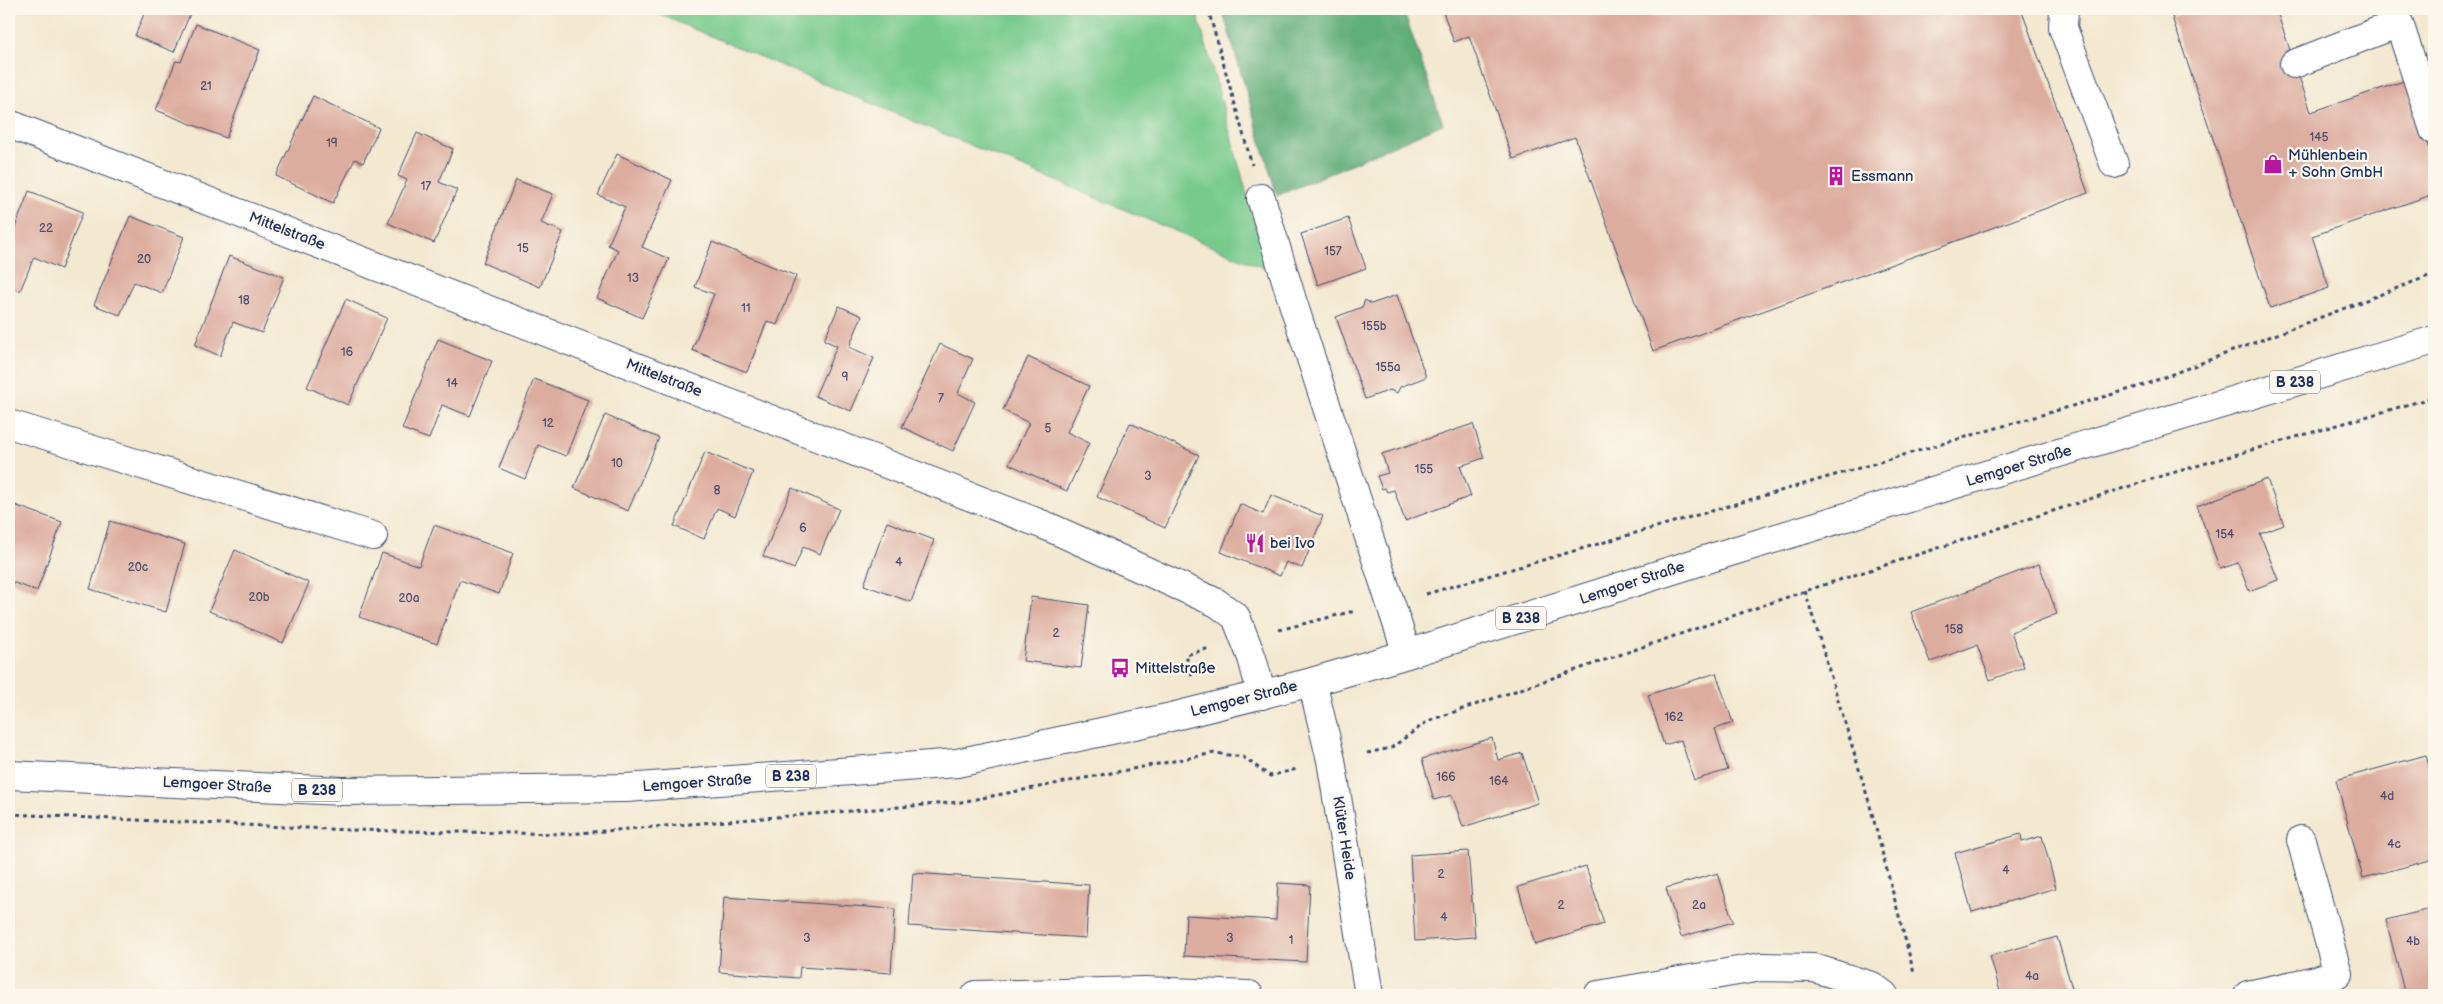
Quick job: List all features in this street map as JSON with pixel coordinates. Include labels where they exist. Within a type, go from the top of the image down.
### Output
[{"type":"street","points":[[2064,9],[2063,28],[2114,164]]},
{"type":"street","points":[[2294,64],[2399,23],[2434,130]]},
{"type":"street","name":"Mittelstraße","points":[[9,124],[1049,527],[1217,603],[1236,617],[1252,658],[1262,695]]},
{"type":"street","points":[[1261,198],[1293,303],[1407,654]]},
{"type":"street","name":"Lemgoer Straße","points":[[9,775],[342,791],[626,788],[957,763],[1167,718],[1312,682],[1730,552],[2434,340]]},
{"type":"street","points":[[9,424],[373,536]]},
{"type":"street","name":"Klüter Heide","points":[[1312,682],[1331,760],[1369,995]]},
{"type":"street","points":[[2248,995],[2305,989],[2338,974],[2300,840]]},
{"type":"street","points":[[1598,995],[1761,967],[1814,968],[1872,986],[1884,995]]},
{"type":"street","points":[[976,995],[1145,991],[1249,995]]},
{"type":"path","points":[[1208,9],[1261,198]]},
{"type":"path","points":[[1420,596],[2141,386],[2434,274]]},
{"type":"path","points":[[1331,760],[1391,748],[1428,721],[1805,591],[2155,478],[2434,396]]},
{"type":"path","points":[[1805,591],[1869,802],[1914,976]]},
{"type":"green space","points":[[646,9],[1196,9],[1268,270]]},
{"type":"green space","points":[[1222,9],[1403,9],[1443,124],[1277,196]]},
{"type":"building","points":[[146,9],[192,9],[174,52],[135,36]]},
{"type":"building","name":"Essmann","points":[[1442,9],[2021,9],[2088,193],[1653,351],[1575,137],[1513,159],[1469,36],[1454,42]]},
{"type":"building","points":[[2196,9],[2276,9],[2311,112],[2407,80],[2434,161],[2434,194],[2312,236],[2329,288],[2270,308],[2172,17]]},
{"type":"building","points":[[196,24],[260,50],[226,138],[156,110],[176,61],[181,62]]},
{"type":"building","points":[[313,96],[379,128],[363,163],[355,159],[333,203],[276,176]]},
{"type":"building","points":[[417,133],[453,149],[439,182],[457,190],[434,243],[388,223],[407,180],[398,176]]},
{"type":"building","points":[[617,154],[672,180],[642,247],[669,259],[642,318],[597,298],[618,250],[608,245],[625,207],[598,195]]},
{"type":"building","points":[[516,180],[553,194],[541,223],[563,232],[540,287],[483,263]]},
{"type":"building","points":[[29,191],[83,212],[61,269],[34,257],[20,291],[9,287],[9,243]]},
{"type":"building","points":[[130,216],[184,237],[162,293],[134,282],[120,315],[94,305]]},
{"type":"building","points":[[1348,218],[1366,268],[1318,285],[1301,234]]},
{"type":"building","points":[[712,242],[796,276],[777,325],[767,321],[747,372],[692,350],[714,294],[695,287]]},
{"type":"building","points":[[229,256],[284,277],[262,333],[233,322],[220,356],[195,345]]},
{"type":"building","points":[[1397,295],[1426,377],[1400,387],[1397,393],[1390,390],[1365,399],[1336,317],[1362,307],[1365,300],[1371,304]]},
{"type":"building","points":[[346,299],[387,318],[348,405],[307,387]]},
{"type":"building","points":[[839,306],[862,316],[849,347],[874,358],[851,411],[815,396],[837,346],[824,340]]},
{"type":"building","points":[[438,339],[492,361],[470,416],[442,405],[429,439],[402,429]]},
{"type":"building","points":[[940,344],[973,359],[958,393],[975,402],[953,451],[902,427]]},
{"type":"building","points":[[1028,357],[1089,386],[1067,432],[1089,443],[1067,491],[1009,464],[1029,423],[1003,410]]},
{"type":"building","points":[[534,379],[588,400],[566,456],[538,445],[525,479],[499,468]]},
{"type":"building","points":[[605,415],[659,438],[628,511],[574,488]]},
{"type":"building","points":[[1130,423],[1199,455],[1165,528],[1097,497]]},
{"type":"building","points":[[1473,424],[1484,458],[1460,466],[1471,496],[1405,521],[1394,490],[1387,492],[1385,488],[1382,489],[1377,476],[1388,473],[1382,454]]},
{"type":"building","points":[[705,452],[753,472],[735,516],[717,508],[704,539],[674,526]]},
{"type":"building","points":[[2267,479],[2284,525],[2260,534],[2278,580],[2249,591],[2238,563],[2220,569],[2197,506]]},
{"type":"building","points":[[792,488],[839,509],[820,554],[803,547],[794,569],[763,556]]},
{"type":"building","points":[[1271,495],[1323,516],[1302,568],[1286,562],[1280,576],[1221,552],[1240,504],[1263,514]]},
{"type":"building","points":[[9,503],[62,522],[37,591],[9,581]]},
{"type":"building","points":[[110,521],[185,544],[166,612],[90,589]]},
{"type":"building","points":[[887,522],[934,540],[911,602],[864,585]]},
{"type":"building","points":[[434,525],[513,553],[499,594],[460,580],[437,644],[359,617],[382,553],[419,566]]},
{"type":"building","points":[[235,550],[309,583],[283,643],[209,611]]},
{"type":"building","points":[[2039,564],[2057,614],[2011,632],[2024,667],[1990,680],[1977,645],[1930,662],[1911,612]]},
{"type":"building","points":[[1031,597],[1089,605],[1081,668],[1023,661]]},
{"type":"building","points":[[1716,673],[1733,723],[1715,729],[1728,770],[1694,780],[1681,740],[1664,745],[1648,695]]},
{"type":"building","points":[[1492,738],[1498,760],[1522,753],[1538,803],[1463,827],[1452,795],[1434,800],[1422,759]]},
{"type":"building","points":[[2426,755],[2434,786],[2434,859],[2363,878],[2336,780]]},
{"type":"building","points":[[2021,834],[2022,842],[2042,836],[2056,888],[1972,912],[1955,853]]},
{"type":"building","points":[[1468,851],[1475,937],[1415,941],[1410,855]]},
{"type":"building","points":[[1586,866],[1604,924],[1535,945],[1518,887]]},
{"type":"building","points":[[913,873],[1089,885],[1086,938],[909,926]]},
{"type":"building","points":[[1718,873],[1733,922],[1681,937],[1666,888]]},
{"type":"building","points":[[1278,883],[1310,885],[1306,962],[1184,956],[1186,915],[1276,920]]},
{"type":"building","points":[[724,897],[895,909],[891,973],[800,967],[799,978],[719,972]]},
{"type":"building","points":[[2434,908],[2434,995],[2405,995],[2386,920]]},
{"type":"building","points":[[2057,937],[2074,995],[2001,995],[1990,956]]},
{"type":"place","name":"Mühlenbein + Sohn GmbH","points":[[2273,164]]},
{"type":"place","name":"Essmann","points":[[1836,176]]},
{"type":"place","name":"bei Ivo","points":[[1255,543]]},
{"type":"place","name":"Mittelstraße","points":[[1120,668]]}]
